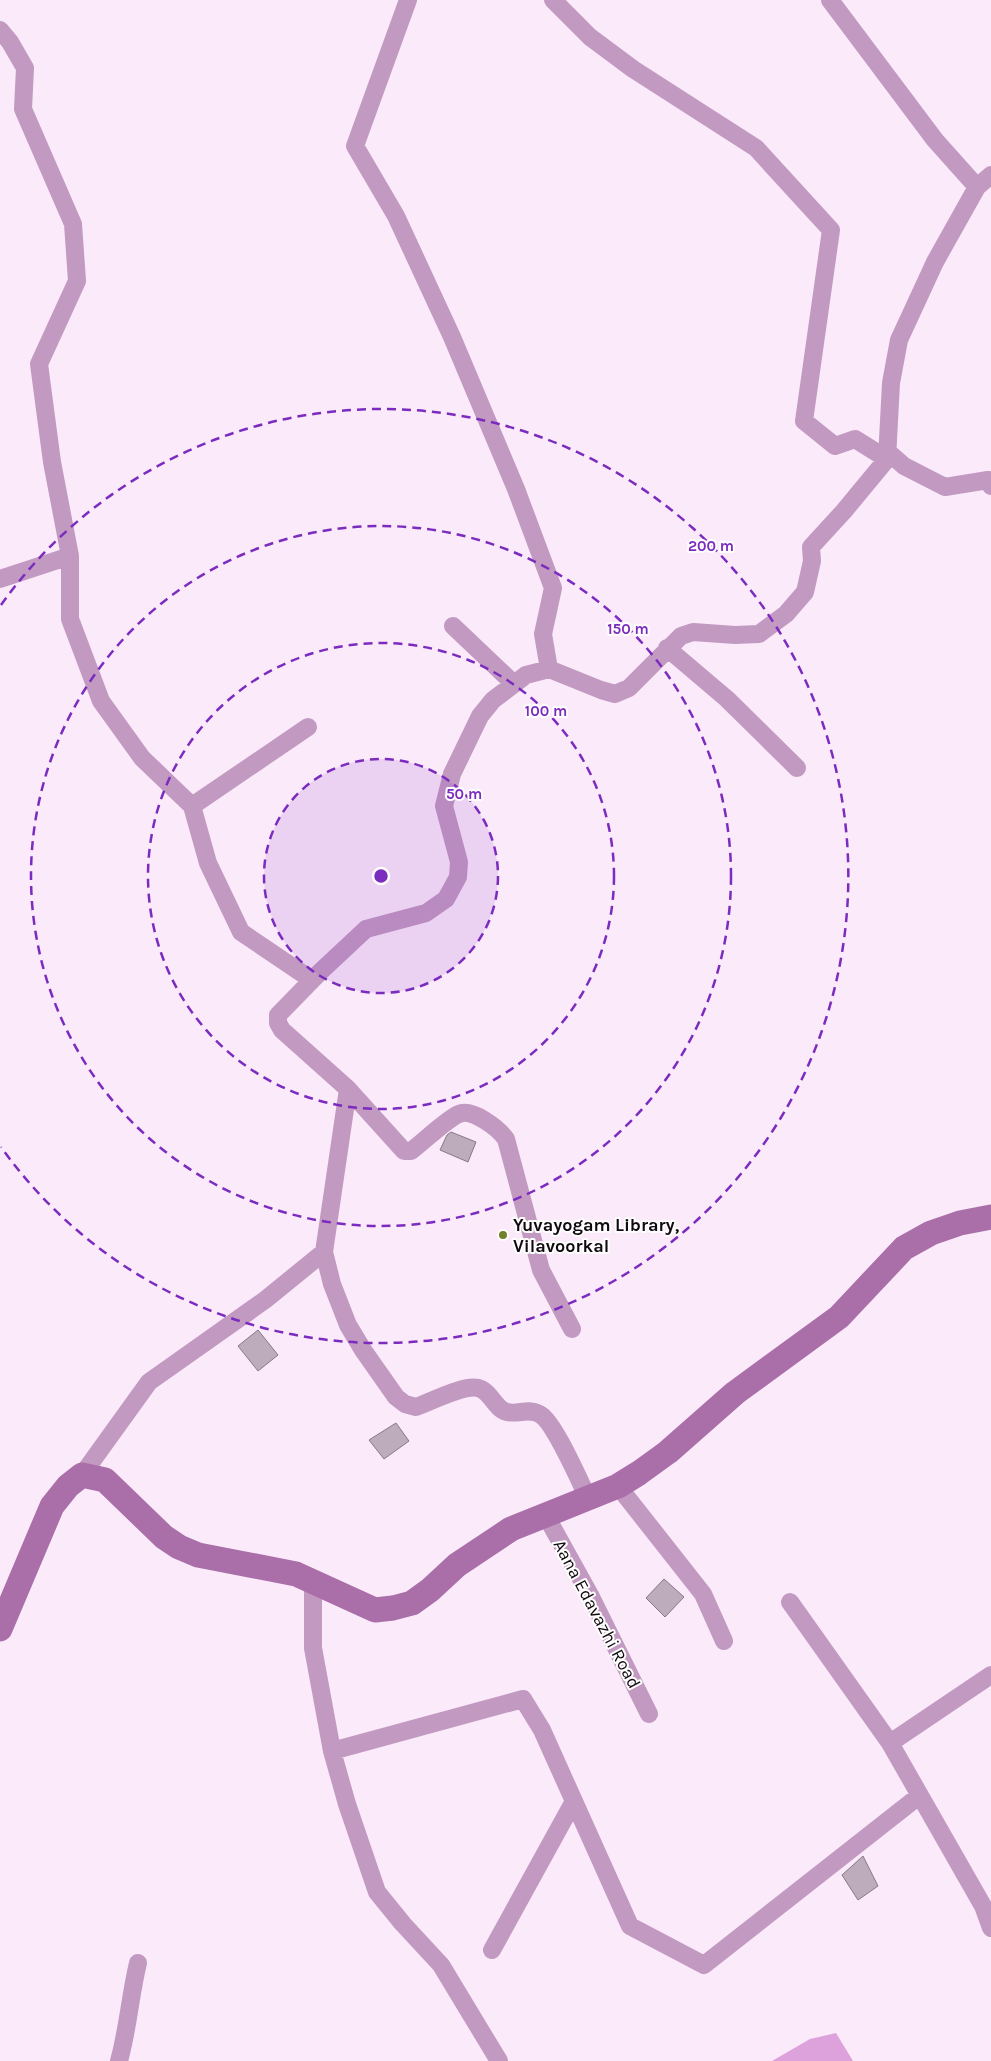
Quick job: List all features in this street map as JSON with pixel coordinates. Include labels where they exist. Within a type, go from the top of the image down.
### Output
[{"type":"street","points":[[408,0],[355,146],[396,216],[452,337],[516,489],[553,588],[544,634],[549,669]]},
{"type":"street","points":[[553,0],[590,37],[633,69],[756,148],[831,230],[804,421],[835,446],[855,439],[945,487],[988,480],[991,486]]},
{"type":"street","points":[[830,0],[935,140],[978,187]]},
{"type":"street","points":[[0,30],[10,42],[25,68],[23,109],[73,224],[77,281],[39,364],[52,462],[70,556],[70,618],[101,701],[142,758],[192,806],[208,863],[242,932],[312,980]]},
{"type":"street","points":[[572,1329],[541,1270],[506,1138],[498,1129],[470,1113],[459,1114],[411,1151],[404,1151],[348,1089],[282,1030],[278,1023],[278,1015],[366,929],[426,913],[446,899],[458,877],[459,862],[444,806],[452,774],[480,716],[493,700],[513,684],[526,675],[549,669],[616,694],[629,688],[681,636],[693,632],[735,635],[759,634],[786,614],[804,592],[812,561],[811,547],[844,511],[887,456],[891,388],[899,340],[935,262],[978,187],[991,175]]},
{"type":"street","points":[[0,579],[70,556]]},
{"type":"street","points":[[453,626],[513,684]]},
{"type":"street","points":[[667,648],[727,699],[797,768]]},
{"type":"street","points":[[192,806],[308,727]]},
{"type":"street","points":[[348,1089],[324,1252],[332,1284],[348,1325],[362,1350],[396,1397],[405,1404],[416,1408],[469,1387],[482,1389],[498,1407],[508,1412],[528,1410],[541,1415],[551,1426],[588,1498]]},
{"type":"street","points":[[82,1475],[105,1480],[164,1537],[179,1548],[198,1555],[296,1574],[375,1610],[412,1603],[430,1590],[457,1565],[511,1530],[545,1514],[618,1486],[668,1452],[735,1393],[839,1317],[904,1248],[931,1233],[960,1222],[991,1216]]},
{"type":"street","points":[[0,1629],[52,1506],[68,1486],[82,1475],[149,1382],[265,1300],[324,1252]]},
{"type":"street","points":[[618,1486],[703,1594],[724,1641]]},
{"type":"street","name":"Aana Edavazhi Road","points":[[545,1514],[590,1595],[649,1714]]},
{"type":"street","points":[[313,1581],[313,1648],[332,1751],[347,1804],[377,1892],[403,1924],[442,1965],[499,2061]]},
{"type":"street","points":[[790,1602],[890,1743],[983,1906],[991,1928]]},
{"type":"street","points":[[890,1743],[991,1675]]},
{"type":"street","points":[[332,1751],[522,1699],[542,1730],[630,1926],[704,1965],[919,1796]]},
{"type":"street","points":[[492,1950],[574,1801]]},
{"type":"street","points":[[119,2061],[126,2037],[132,1986],[138,1963]]},
{"type":"shaded area","points":[[836,2033],[853,2061],[772,2061],[810,2039]]},
{"type":"building","points":[[451,1132],[476,1142],[468,1162],[440,1150],[447,1135]]},
{"type":"building","points":[[258,1330],[278,1355],[258,1371],[238,1346]]},
{"type":"building","points":[[396,1423],[409,1441],[384,1459],[369,1440]]},
{"type":"building","points":[[664,1579],[684,1597],[665,1617],[646,1598]]},
{"type":"building","points":[[863,1856],[878,1886],[858,1900],[842,1875]]},
{"type":"place","name":"Yuvayogam Library, Vilavoorkal","points":[[503,1235]]}]
